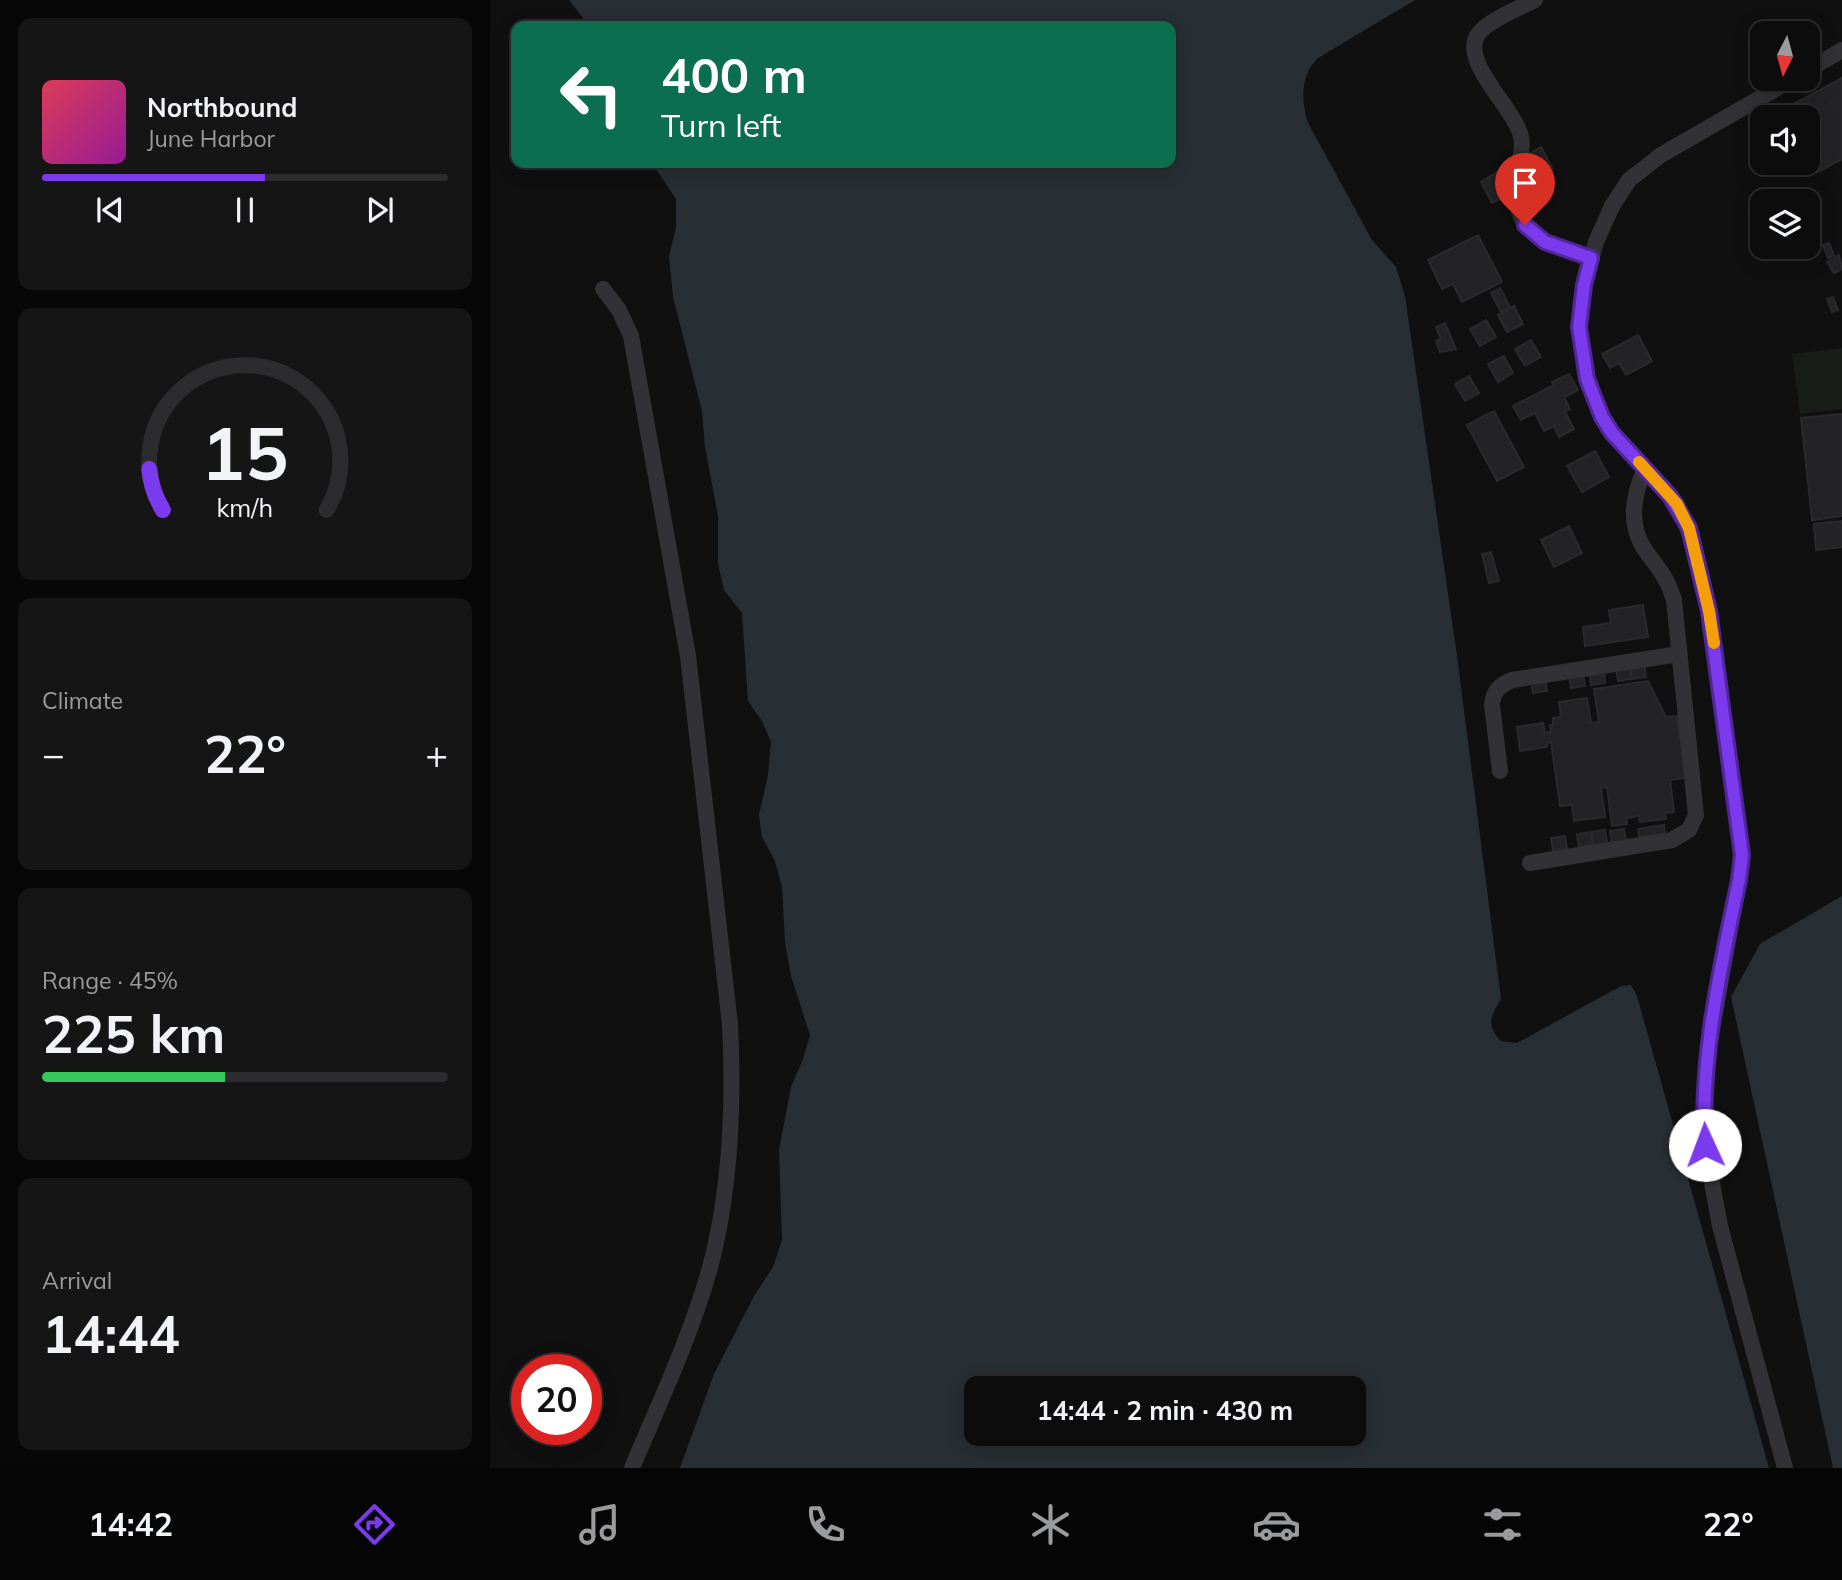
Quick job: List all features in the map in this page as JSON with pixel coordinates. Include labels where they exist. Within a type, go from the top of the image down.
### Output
[{"type":"lane","points":[[1520,159],[1520,133],[1475,58],[1473,44],[1484,27],[1535,0]]},
{"type":"lane","points":[[1820,63],[1842,50]]},
{"type":"lane","points":[[1772,91],[1661,155],[1639,170],[1620,192],[1591,258],[1584,285],[1579,327],[1587,379],[1602,417],[1612,433],[1677,504],[1689,528],[1709,611],[1742,855],[1707,1057],[1703,1106],[1705,1145],[1716,1213],[1786,1468]]},
{"type":"lane","points":[[1517,189],[1518,208],[1531,232],[1545,242],[1591,258]]},
{"type":"lane","points":[[603,289],[620,310],[631,336],[673,568],[701,760],[732,1058],[726,1184],[710,1264],[688,1335],[632,1468]]},
{"type":"lane","points":[[1530,863],[1672,841],[1689,830],[1696,815],[1674,600],[1670,587],[1638,539],[1634,525],[1635,496],[1645,469]]},
{"type":"lane","points":[[1500,771],[1492,705],[1493,696],[1504,683],[1679,654]]},
{"type":"shaded area","points":[[569,0],[1415,0],[1318,58],[1308,72],[1303,97],[1308,123],[1372,240],[1396,267],[1405,296],[1457,656],[1501,999],[1492,1016],[1493,1030],[1501,1041],[1517,1043],[1621,986],[1631,985],[1637,996],[1769,1468],[680,1468],[714,1374],[754,1296],[773,1267],[782,1240],[779,1150],[791,1087],[810,1035],[791,976],[785,942],[782,887],[775,861],[762,837],[759,815],[768,775],[771,742],[762,721],[748,701],[742,613],[724,590],[718,564],[718,516],[705,447],[702,411],[673,297],[669,256],[676,228],[676,199],[655,168],[1176,168],[1176,21],[585,21]]},
{"type":"shaded area","points":[[1842,348],[1842,409],[1800,414],[1792,354]]},
{"type":"shaded area","points":[[1842,896],[1842,1468],[1833,1468],[1731,997],[1760,944]]},
{"type":"building","points":[[1842,78],[1842,159],[1820,171],[1820,105],[1792,105]]},
{"type":"building","points":[[1541,147],[1553,169],[1492,203],[1481,182]]},
{"type":"building","points":[[1478,235],[1502,282],[1462,302],[1453,284],[1442,289],[1428,260]]},
{"type":"building","points":[[1829,243],[1834,255],[1828,258],[1823,245]]},
{"type":"building","points":[[1839,255],[1842,269],[1834,273],[1827,262]]},
{"type":"building","points":[[1500,288],[1510,307],[1501,312],[1491,293]]},
{"type":"building","points":[[1833,297],[1838,310],[1832,312],[1827,299]]},
{"type":"building","points":[[1514,306],[1523,324],[1507,332],[1498,315]]},
{"type":"building","points":[[1486,320],[1496,337],[1480,346],[1470,329]]},
{"type":"building","points":[[1445,323],[1456,349],[1440,352],[1436,341],[1441,339],[1436,327]]},
{"type":"building","points":[[1638,335],[1652,361],[1626,375],[1619,363],[1610,368],[1602,354]]},
{"type":"building","points":[[1531,340],[1541,357],[1525,366],[1515,349]]},
{"type":"building","points":[[1504,356],[1513,373],[1498,382],[1488,364]]},
{"type":"building","points":[[1569,374],[1578,390],[1564,397],[1570,409],[1565,412],[1574,429],[1559,437],[1554,426],[1544,431],[1535,413],[1521,420],[1513,406],[1554,385],[1552,382]]},
{"type":"building","points":[[1469,376],[1479,393],[1465,401],[1455,384]]},
{"type":"building","points":[[1494,411],[1524,467],[1497,481],[1467,425]]},
{"type":"building","points":[[1842,414],[1842,516],[1812,520],[1801,418]]},
{"type":"building","points":[[1595,451],[1609,477],[1582,492],[1567,466]]},
{"type":"building","points":[[1842,521],[1842,547],[1816,550],[1814,524]]},
{"type":"building","points":[[1569,526],[1582,553],[1554,567],[1541,540]]},
{"type":"building","points":[[1491,552],[1499,581],[1489,583],[1482,554]]},
{"type":"building","points":[[1643,605],[1648,637],[1585,646],[1583,627],[1611,623],[1609,610]]},
{"type":"building","points":[[1644,664],[1646,677],[1632,679],[1630,666]]},
{"type":"building","points":[[1630,666],[1631,679],[1618,681],[1616,668]]},
{"type":"building","points":[[1604,670],[1605,683],[1591,685],[1590,672]]},
{"type":"building","points":[[1583,673],[1585,686],[1571,688],[1569,675]]},
{"type":"building","points":[[1545,678],[1547,691],[1533,693],[1531,680]]},
{"type":"building","points":[[1648,681],[1666,717],[1677,716],[1686,778],[1670,780],[1674,812],[1665,813],[1666,819],[1640,822],[1639,816],[1626,818],[1627,824],[1612,826],[1607,787],[1601,788],[1605,817],[1574,821],[1572,805],[1560,806],[1551,742],[1547,743],[1547,747],[1520,751],[1517,727],[1543,723],[1545,733],[1551,732],[1553,718],[1561,717],[1559,702],[1587,698],[1591,723],[1599,722],[1594,689]]},
{"type":"building","points":[[1664,825],[1665,834],[1639,837],[1638,829]]},
{"type":"building","points":[[1624,829],[1626,842],[1612,844],[1610,831]]},
{"type":"building","points":[[1605,830],[1607,843],[1593,845],[1591,832]]},
{"type":"building","points":[[1591,832],[1593,845],[1579,847],[1577,834]]},
{"type":"building","points":[[1565,836],[1567,848],[1553,850],[1551,838]]},
{"type":"tunnel","points":[[1517,189],[1520,159]]},
{"type":"slow traffic","points":[[1639,462],[1677,504],[1689,528],[1714,643]]},
{"type":"route","points":[[1525,225],[1545,242],[1591,258],[1580,306],[1579,327],[1583,362],[1593,398],[1612,433],[1677,504],[1684,516],[1693,541],[1709,611],[1742,855],[1707,1057],[1703,1116],[1705,1145]]}]
